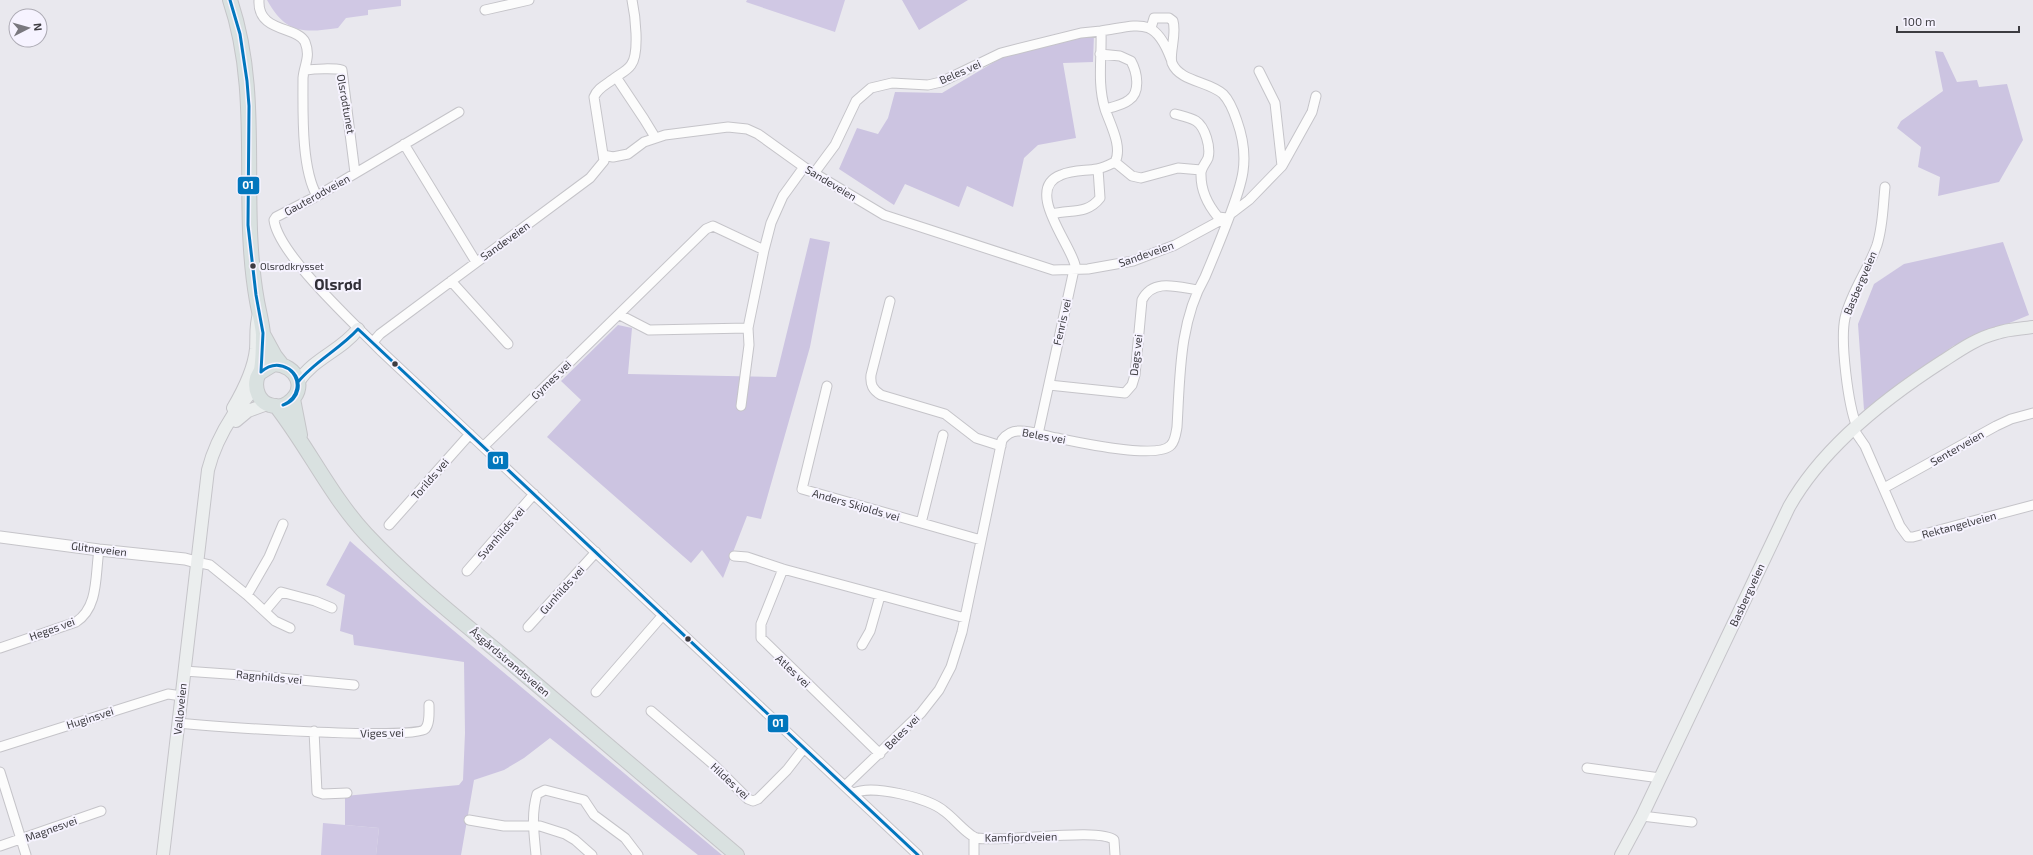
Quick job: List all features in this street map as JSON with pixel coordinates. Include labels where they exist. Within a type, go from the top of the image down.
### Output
[{"type":"main road","points":[[230,0],[240,34],[247,81],[248,225],[259,314],[263,333],[272,352],[294,373],[298,382],[298,390],[293,399],[285,405],[271,405],[259,396],[256,385],[260,372],[263,333]]},
{"type":"main road","points":[[223,433],[254,360],[256,339],[255,327],[259,314]]},
{"type":"main road","name":"Basbergveien","points":[[1621,855],[1642,816],[1789,507],[1803,484],[1818,466],[1855,429],[1910,382],[1966,346],[1997,332],[2033,327]]},
{"type":"main road","points":[[260,372],[271,365],[285,366],[309,360],[349,332],[358,329]]},
{"type":"main road","points":[[298,382],[312,364],[350,338],[358,329]]},
{"type":"main road","name":"Valløveien","points":[[163,855],[196,562],[208,470],[212,455],[223,433],[234,414],[245,402],[256,385]]},
{"type":"main road","name":"Åsgårdstrandsveien","points":[[293,399],[298,430],[306,450]]},
{"type":"main road","name":"Valløveien","points":[[223,433],[248,411],[271,405]]},
{"type":"main road","name":"Åsgårdstrandsveien","points":[[271,405],[306,450],[343,507],[378,547],[446,608],[736,855]]},
{"type":"street","points":[[259,0],[261,12],[271,24],[304,41],[308,61],[303,78],[306,162],[311,184],[317,196]]},
{"type":"street","points":[[485,10],[529,0]]},
{"type":"street","points":[[603,155],[594,97],[598,90],[630,66],[635,56],[635,29],[632,0]]},
{"type":"street","points":[[1151,28],[1154,18],[1169,18],[1173,21],[1175,37],[1172,61]]},
{"type":"street","name":"Beles vei","points":[[815,172],[835,145],[856,101],[871,88],[892,83],[928,85],[941,82],[1001,53],[1081,33],[1101,33],[1145,26],[1151,28],[1161,36],[1177,71],[1214,88],[1223,95],[1236,117],[1244,142],[1245,158],[1241,186],[1206,277],[1198,290],[1183,342],[1177,427],[1172,445],[1160,451],[1150,452],[1121,449],[1018,431],[1012,432],[1002,440],[958,648],[938,690],[921,713],[845,786]]},
{"type":"street","points":[[1101,33],[1100,82],[1105,109],[1117,147],[1117,158],[1115,162],[1132,176],[1141,178],[1178,168],[1201,170]]},
{"type":"street","points":[[1100,54],[1120,56],[1131,61],[1136,74],[1136,87],[1133,97],[1128,101],[1105,109]]},
{"type":"street","name":"Olsrødtunet","points":[[306,70],[319,68],[325,70],[342,70],[356,173]]},
{"type":"street","points":[[1260,71],[1275,103],[1282,166]]},
{"type":"street","points":[[616,77],[654,137]]},
{"type":"street","name":"Sandeveien","points":[[373,342],[380,334],[590,178],[603,163],[603,155],[613,157],[628,154],[644,142],[654,137],[715,128],[738,127],[758,134],[804,167],[815,172],[884,215],[1039,266],[1053,270],[1074,270],[1119,264],[1147,256],[1175,245],[1228,217],[1249,200],[1282,166],[1312,112],[1316,96]]},
{"type":"street","name":"Gauterødveien","points":[[460,112],[317,196],[276,217],[274,220],[276,228],[287,247],[303,271],[358,329],[804,748],[854,793],[918,855]]},
{"type":"street","points":[[1175,114],[1195,120],[1205,134],[1208,147],[1208,156],[1201,170],[1203,192],[1206,200],[1218,217],[1228,217]]},
{"type":"street","name":"Sandeveien","points":[[404,144],[476,262]]},
{"type":"street","name":"Fenris vei","points":[[1038,434],[1074,270],[1073,255],[1057,229],[1046,195],[1050,182],[1062,174],[1098,169],[1115,162]]},
{"type":"street","points":[[741,406],[747,359],[748,328],[771,223],[783,196],[804,167]]},
{"type":"street","points":[[1052,214],[1087,209],[1094,205],[1100,198],[1098,169]]},
{"type":"street","name":"Basbergveien","points":[[1855,429],[1847,374],[1844,327],[1849,304],[1877,245],[1882,222],[1885,187]]},
{"type":"street","name":"Gymes vei","points":[[484,446],[620,315],[706,229],[713,226],[764,250]]},
{"type":"street","points":[[451,281],[508,344]]},
{"type":"street","name":"Dags vei","points":[[1049,385],[1125,392],[1132,385],[1134,376],[1142,300],[1145,294],[1149,289],[1156,286],[1198,290]]},
{"type":"street","points":[[890,301],[871,375],[871,382],[875,391],[882,395],[945,414],[973,435],[1001,446]]},
{"type":"street","points":[[620,315],[649,330],[748,328]]},
{"type":"street","name":"Anders Skjolds vei","points":[[827,386],[802,489],[981,540]]},
{"type":"street","name":"Senterveien","points":[[1884,488],[1996,426],[2011,419],[2033,413]]},
{"type":"street","name":"Rektangelveien","points":[[1855,429],[1865,446],[1900,526],[1908,537],[1913,537],[2033,505]]},
{"type":"street","name":"Torilds vei","points":[[389,525],[470,434]]},
{"type":"street","points":[[921,523],[943,435]]},
{"type":"street","name":"Svanhilds vei","points":[[467,571],[534,494]]},
{"type":"street","points":[[247,595],[269,557],[283,524]]},
{"type":"street","name":"Glitneveien","points":[[0,538],[170,557],[196,562]]},
{"type":"street","name":"Heges vei","points":[[0,648],[76,622],[84,617],[93,599],[99,550]]},
{"type":"street","name":"Gunhilds vei","points":[[528,627],[596,552]]},
{"type":"street","points":[[734,556],[747,557],[783,569],[965,618]]},
{"type":"street","points":[[196,562],[210,565],[247,595],[275,622],[290,628]]},
{"type":"street","name":"Atles vei","points":[[783,569],[761,624],[761,638],[880,754]]},
{"type":"street","points":[[265,611],[280,592],[315,601],[332,608]]},
{"type":"street","points":[[862,645],[870,631],[880,596]]},
{"type":"street","points":[[596,692],[663,615]]},
{"type":"street","name":"Ragnhilds vei","points":[[184,671],[269,676],[354,685]]},
{"type":"street","name":"Huginsvei","points":[[0,747],[168,694],[182,696]]},
{"type":"street","name":"Viges vei","points":[[178,723],[368,734],[420,732],[425,730],[429,705]]},
{"type":"street","name":"Hildes vei","points":[[651,711],[714,765],[748,799],[753,801],[758,799],[787,770],[804,748]]},
{"type":"street","points":[[314,731],[317,792],[323,794],[347,793]]},
{"type":"street","points":[[1587,768],[1660,778]]},
{"type":"street","points":[[0,772],[26,855]]},
{"type":"street","name":"Kamfjordveien","points":[[854,793],[870,789],[927,802],[944,810],[976,838],[1013,839],[1073,835],[1106,836],[1114,840],[1115,855]]},
{"type":"street","points":[[536,855],[532,825],[537,794],[542,791],[578,797],[587,802],[594,815],[625,838],[638,855]]},
{"type":"street","name":"Magnesvei","points":[[0,846],[21,840],[101,811]]},
{"type":"street","points":[[1642,816],[1692,822]]},
{"type":"street","points":[[469,820],[504,826],[532,825],[566,834],[592,855]]},
{"type":"street","points":[[974,855],[974,840],[976,838]]},
{"type":"shaded area","points":[[267,0],[401,0],[401,6],[368,10],[368,15],[346,18],[338,28],[315,31],[296,29],[289,25],[281,19]]},
{"type":"shaded area","points":[[747,0],[845,0],[835,32],[746,2]]},
{"type":"shaded area","points":[[902,0],[968,0],[919,30]]},
{"type":"shaded area","points":[[1094,34],[1093,62],[1063,63],[1076,138],[1038,145],[1024,158],[1013,207],[967,186],[959,207],[905,184],[894,205],[839,169],[857,128],[878,134],[888,118],[895,92],[942,93],[1001,58]]},
{"type":"shaded area","points":[[1935,51],[1943,52],[1957,82],[1977,80],[1979,87],[2007,84],[2023,140],[1999,182],[1938,196],[1940,177],[1918,167],[1921,147],[1897,128],[1901,121],[1943,91]]},
{"type":"shaded area","points":[[810,238],[830,242],[810,347],[761,519],[747,516],[723,578],[702,550],[691,563],[547,437],[581,400],[561,381],[618,325],[632,328],[628,374],[776,377]]},
{"type":"shaded area","points":[[2003,242],[2029,315],[1953,346],[1864,410],[1858,324],[1874,284],[1904,264]]},
{"type":"shaded area","points":[[350,541],[423,605],[722,855],[698,855],[550,738],[524,758],[504,770],[474,780],[461,855],[376,855],[379,828],[345,825],[345,796],[459,785],[463,780],[465,733],[464,662],[354,645],[353,635],[340,631],[345,595],[326,585]]},
{"type":"shaded area","points":[[323,823],[379,828],[376,855],[321,855]]},
{"type":"transit line","name":"01","points":[[230,0],[240,34],[247,81],[249,106],[248,225],[256,295],[263,333],[261,372]]},
{"type":"transit line","name":"01","points":[[358,329],[918,855]]},
{"type":"transit line","name":"01","points":[[298,382],[312,368],[358,329]]},
{"type":"transit line","name":"01","points":[[261,372],[268,367],[275,365],[289,369]]},
{"type":"transit line","name":"01","points":[[283,405],[293,398],[297,388],[296,378],[289,369]]},
{"type":"transit line","name":"01","points":[[283,405],[293,399],[298,389],[297,378],[289,369]]},
{"type":"place","name":"Olsrødkrysset","points":[[253,266]]},
{"type":"district","name":"Olsrød","points":[[338,285]]}]
